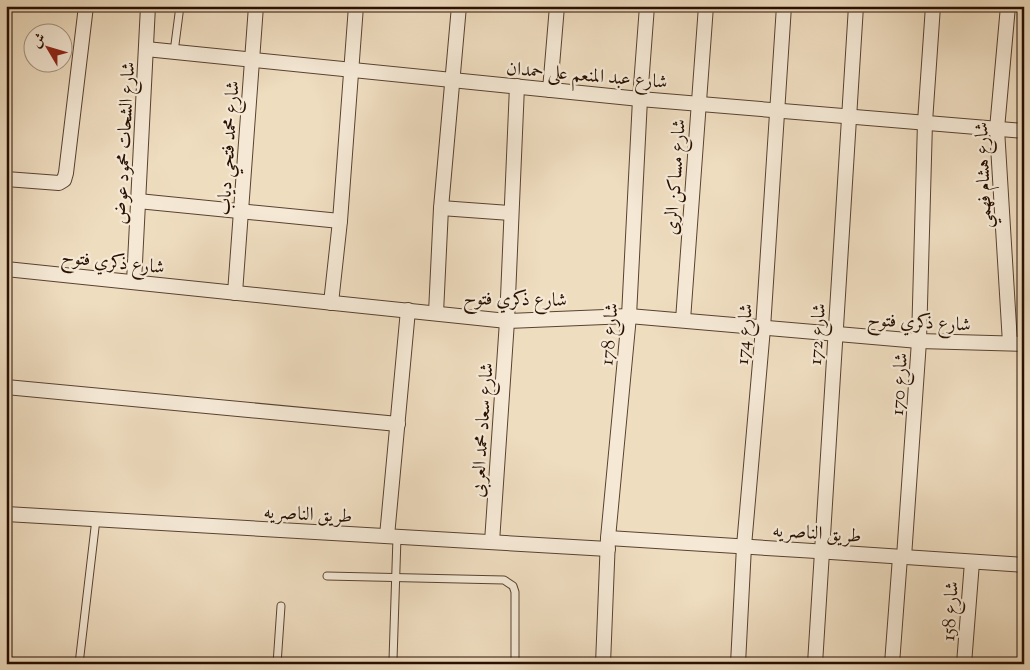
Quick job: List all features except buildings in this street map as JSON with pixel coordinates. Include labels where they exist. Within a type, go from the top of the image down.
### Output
[{"type":"street","points":[[6,179],[59,183],[64,180],[86,6]]},
{"type":"street","name":"شارع الشحات محمود عوض","points":[[134,282],[148,6]]},
{"type":"street","name":"شارع محمد فتحي دياب","points":[[235,293],[256,6]]},
{"type":"street","points":[[331,303],[340,221],[356,6]]},
{"type":"street","points":[[436,313],[440,208],[459,6]]},
{"type":"street","points":[[550,90],[557,6]]},
{"type":"street","name":"شارع 178","points":[[603,664],[608,544],[629,316],[640,99],[647,6]]},
{"type":"street","name":"شارع مساكن الرى","points":[[684,320],[706,6]]},
{"type":"street","name":"شارع 174","points":[[738,664],[744,546],[763,328],[784,6]]},
{"type":"street","name":"شارع 172","points":[[815,664],[856,6]]},
{"type":"street","name":"شارع 170","points":[[892,664],[919,341],[925,122],[934,6]]},
{"type":"street","name":"شارع هشام فهمي","points":[[1008,6],[997,129],[1017,343]]},
{"type":"street","name":"شارع عبد المنعم على حمدان","points":[[146,49],[640,99],[1024,131]]},
{"type":"street","name":"شارع سعاد محمد العربى","points":[[492,542],[506,320],[517,86]]},
{"type":"street","points":[[138,201],[340,221]]},
{"type":"street","points":[[440,208],[511,213]]},
{"type":"street","name":"شارع ذكري فتوح","points":[[6,269],[506,320],[629,316],[919,341],[1017,343]]},
{"type":"street","points":[[392,536],[398,424],[408,310]]},
{"type":"street","points":[[6,387],[398,424]]},
{"type":"street","name":"طريق الناصريه","points":[[6,514],[492,542],[744,546],[1024,565]]},
{"type":"street","name":"شارع 158","points":[[964,664],[972,562]]},
{"type":"lane","points":[[174,52],[180,6]]},
{"type":"lane","points":[[79,664],[96,519]]},
{"type":"lane","points":[[392,536],[396,577],[393,660]]},
{"type":"lane","points":[[327,576],[498,579],[509,582],[513,586],[516,597],[515,658]]},
{"type":"lane","points":[[277,664],[281,606]]}]
